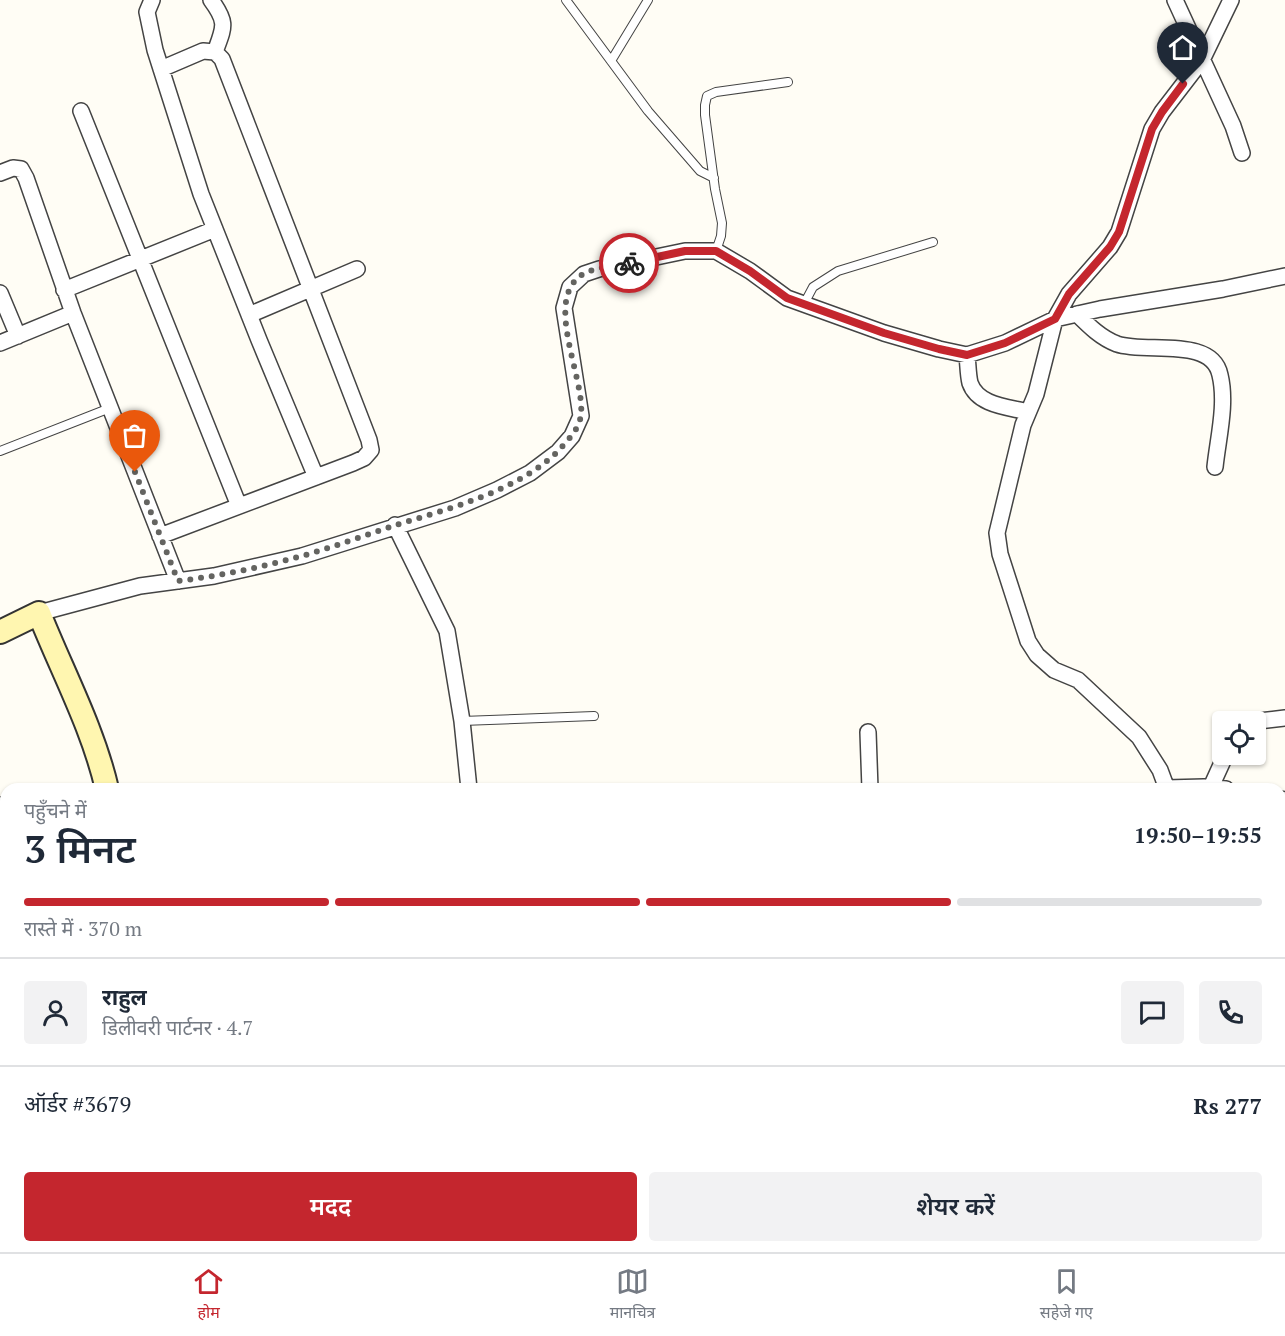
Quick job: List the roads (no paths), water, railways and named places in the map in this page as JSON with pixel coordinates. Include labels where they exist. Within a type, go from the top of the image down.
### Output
[{"type":"street","points":[[152,0],[147,12],[161,69],[201,194],[316,477]]},
{"type":"street","points":[[211,0],[222,15],[225,26],[215,52]]},
{"type":"street","points":[[1175,0],[1233,126],[1242,153]]},
{"type":"street","points":[[1164,783],[1160,770],[1138,737],[1078,680],[1054,670],[1036,655],[1028,641],[1000,554],[997,533],[1023,425],[1036,394],[1055,319],[1069,294],[1110,247],[1119,232],[1152,129],[1162,112],[1202,60],[1231,0]]},
{"type":"street","points":[[160,536],[364,458],[371,450],[312,288],[222,59],[215,52],[203,51],[161,69]]},
{"type":"street","points":[[81,111],[239,506]]},
{"type":"street","points":[[0,173],[13,168],[21,169],[26,178],[64,290],[178,581]]},
{"type":"street","points":[[64,290],[215,229]]},
{"type":"street","points":[[0,633],[39,613],[140,586],[214,576],[302,556],[455,508],[497,490],[530,472],[558,452],[572,436],[581,416],[564,308],[570,287],[584,274],[685,251],[716,251],[750,271],[787,298],[884,333],[967,355],[1005,343],[1055,319],[1285,276]]},
{"type":"street","points":[[249,315],[357,269]]},
{"type":"street","points":[[0,293],[18,336]]},
{"type":"street","points":[[0,343],[73,313]]},
{"type":"street","points":[[1077,314],[1096,333],[1118,345],[1199,351],[1213,359],[1220,373],[1223,393],[1215,467]]},
{"type":"street","points":[[967,355],[970,384],[978,395],[985,401],[1028,412]]},
{"type":"street","points":[[395,525],[447,632],[462,721],[468,783]]},
{"type":"street","points":[[39,613],[83,716],[106,783]]},
{"type":"street","points":[[1266,720],[1285,718]]},
{"type":"street","points":[[868,732],[870,783]]},
{"type":"street","points":[[1220,783],[1224,765]]},
{"type":"lane","points":[[566,0],[648,111],[700,171],[714,178]]},
{"type":"lane","points":[[611,61],[648,0]]},
{"type":"lane","points":[[716,251],[722,223],[705,116],[707,96],[716,92],[788,82]]},
{"type":"lane","points":[[804,304],[813,287],[838,271],[933,242]]},
{"type":"lane","points":[[0,451],[110,408]]},
{"type":"lane","points":[[462,721],[594,716]]}]
